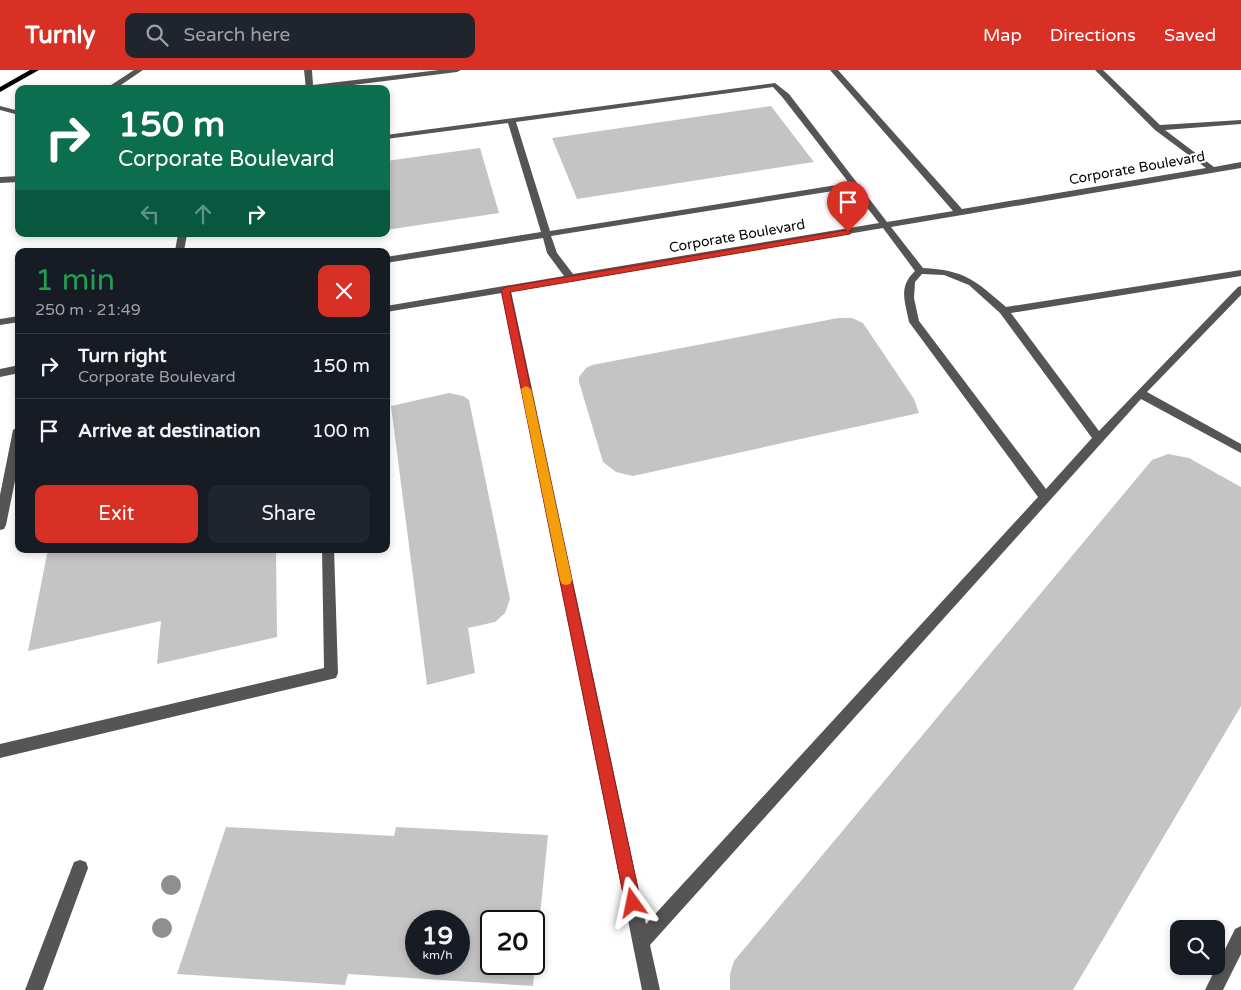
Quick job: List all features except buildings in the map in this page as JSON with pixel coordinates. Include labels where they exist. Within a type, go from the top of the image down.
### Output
[{"type":"main road","points":[[0,90],[35,70]]},
{"type":"street","points":[[115,85],[139,70]]},
{"type":"street","points":[[308,70],[308,85]]},
{"type":"street","points":[[331,85],[388,75],[457,70]]},
{"type":"street","points":[[834,70],[960,213]]},
{"type":"street","points":[[1099,70],[1158,128],[1213,170]]},
{"type":"street","points":[[390,136],[775,85],[786,96],[920,271]]},
{"type":"street","points":[[0,108],[15,112]]},
{"type":"street","points":[[511,120],[552,253],[572,279]]},
{"type":"street","points":[[1158,128],[1241,122]]},
{"type":"street","name":"Corporate Boulevard","points":[[390,308],[1241,166]]},
{"type":"street","points":[[0,180],[15,178]]},
{"type":"street","points":[[390,259],[855,185]]},
{"type":"street","points":[[1045,497],[914,322],[909,298],[910,281],[920,271],[945,272],[972,282],[1004,311],[1098,438]]},
{"type":"street","points":[[1004,311],[1241,273]]},
{"type":"street","points":[[641,942],[1098,438],[1241,289]]},
{"type":"street","points":[[506,290],[651,990]]},
{"type":"street","points":[[0,322],[15,320]]},
{"type":"street","points":[[0,373],[15,371]]},
{"type":"street","points":[[1140,393],[1241,449]]},
{"type":"street","points":[[0,525],[15,450]]},
{"type":"street","points":[[0,750],[331,673],[328,553]]},
{"type":"street","points":[[34,990],[80,868]]},
{"type":"street","points":[[1214,990],[1241,935]]},
{"type":"slow traffic","points":[[526,389],[566,580]]},
{"type":"route","points":[[633,903],[506,290],[848,232]]}]
